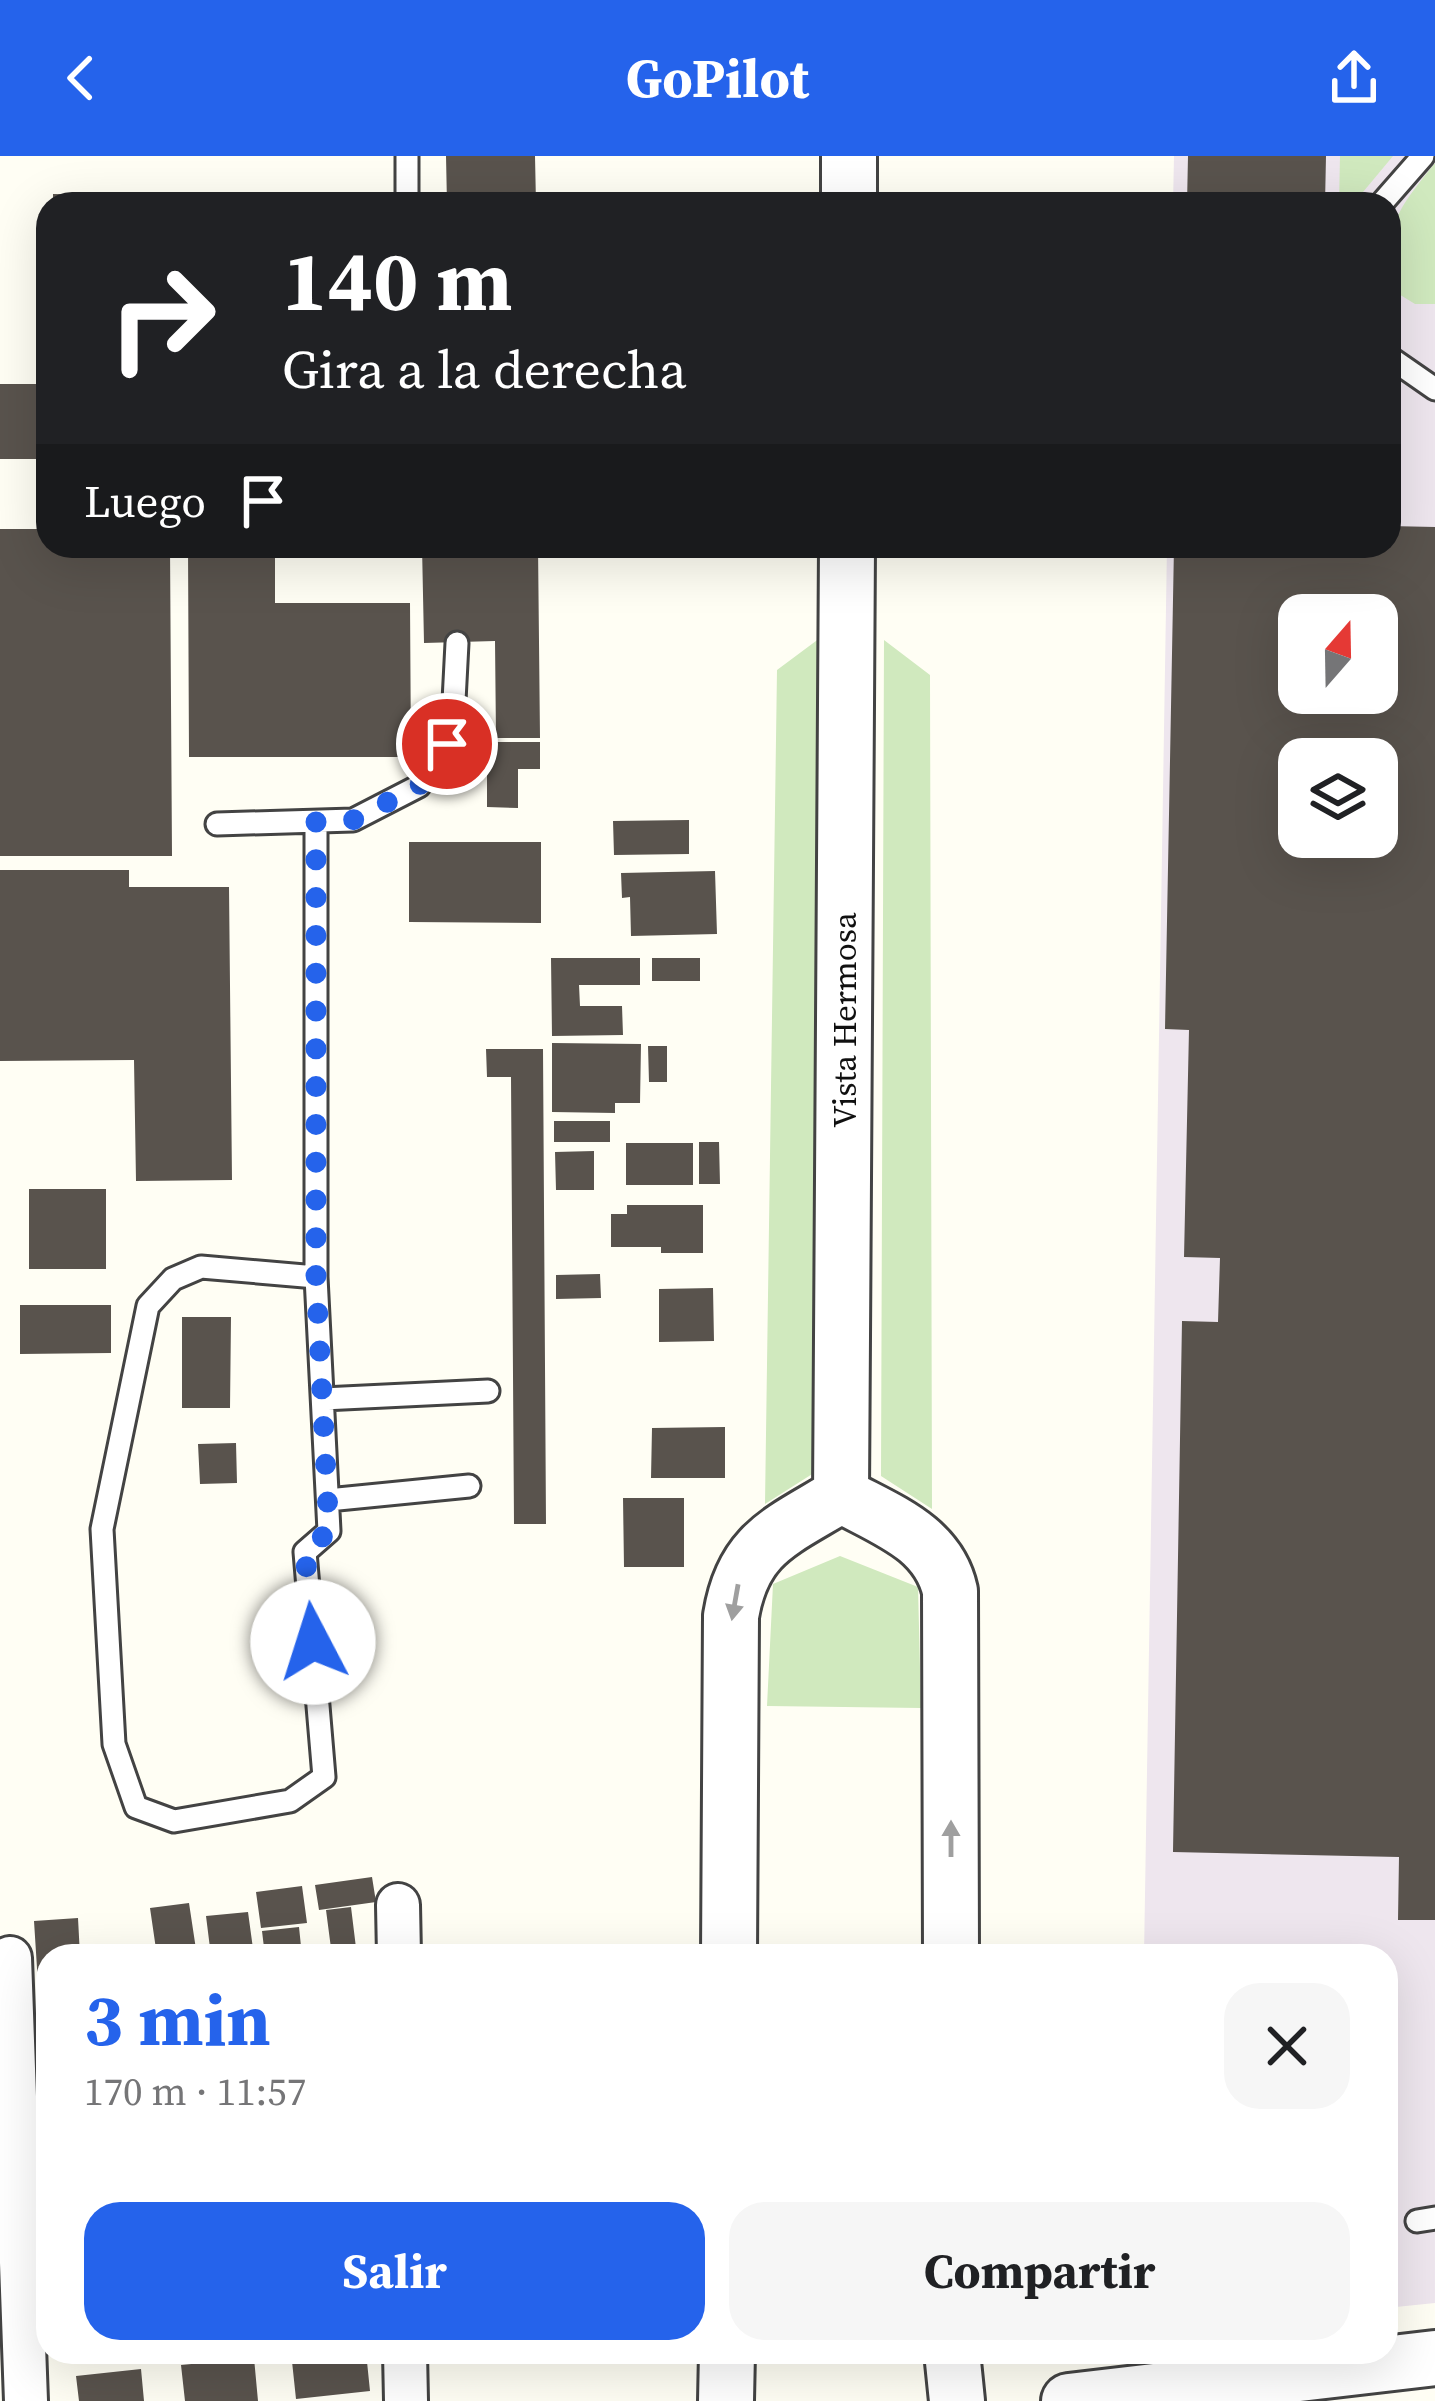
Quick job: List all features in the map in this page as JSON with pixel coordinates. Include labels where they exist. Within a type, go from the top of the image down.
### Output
[{"type":"street","points":[[849,156],[849,192]]},
{"type":"street","name":"Vista Hermosa","points":[[842,1495],[847,558]]},
{"type":"street","points":[[729,1944],[731,1616],[745,1566],[779,1533],[842,1495],[919,1539],[939,1559],[950,1591],[951,1944]]},
{"type":"street","points":[[779,1533],[919,1539]]},
{"type":"street","points":[[398,1905],[399,1944]]},
{"type":"street","points":[[10,1958],[30,2036],[34,2248],[26,2401]]},
{"type":"street","points":[[1398,2362],[1435,2358]]},
{"type":"street","points":[[405,2364],[406,2401]]},
{"type":"street","points":[[726,2401],[727,2364]]},
{"type":"street","points":[[953,2364],[957,2401]]},
{"type":"street","points":[[1069,2401],[1384,2364]]},
{"type":"lane","points":[[406,156],[407,192]]},
{"type":"lane","points":[[1392,192],[1423,156]]},
{"type":"lane","points":[[1401,365],[1435,389]]},
{"type":"lane","points":[[217,824],[353,820],[419,786],[447,744],[457,643]]},
{"type":"lane","points":[[316,822],[316,1277],[329,1531],[305,1552],[324,1777],[290,1801],[174,1821],[136,1807],[115,1744],[102,1529],[148,1306],[173,1279],[201,1267],[316,1277]]},
{"type":"lane","points":[[323,1399],[488,1391]]},
{"type":"lane","points":[[328,1500],[469,1486]]},
{"type":"shaded area","points":[[1174,156],[1435,156],[1435,2303],[1398,2307],[1398,1944],[1144,1944],[1167,558],[1401,558],[1401,192],[1173,192]]},
{"type":"green space","points":[[1340,156],[1393,156],[1363,192],[1339,192]]},
{"type":"green space","points":[[1435,163],[1435,304],[1415,304],[1401,295],[1401,210]]},
{"type":"green space","points":[[824,635],[817,1471],[765,1504],[777,670]]},
{"type":"green space","points":[[884,640],[930,675],[932,1509],[881,1476]]},
{"type":"green space","points":[[840,1556],[918,1587],[921,1708],[767,1706],[773,1584]]},
{"type":"building","points":[[446,156],[535,156],[536,192],[447,192]]},
{"type":"building","points":[[1188,156],[1326,156],[1325,192],[1187,192]]},
{"type":"building","points":[[0,384],[36,384],[36,459],[0,459]]},
{"type":"building","points":[[1401,526],[1435,527],[1435,1920],[1398,1920],[1399,1857],[1173,1852],[1182,1321],[1218,1322],[1220,1258],[1184,1257],[1189,1030],[1165,1029],[1174,558],[1401,558]]},
{"type":"building","points":[[0,529],[36,529],[36,558],[170,558],[172,856],[0,856]]},
{"type":"building","points":[[188,558],[275,558],[275,603],[410,603],[411,757],[189,757]]},
{"type":"building","points":[[422,558],[538,558],[540,738],[496,738],[495,641],[424,643]]},
{"type":"building","points":[[473,742],[540,742],[540,769],[518,769],[518,808],[487,807],[487,770],[472,770]]},
{"type":"building","points":[[689,820],[689,854],[614,855],[613,821]]},
{"type":"building","points":[[409,842],[541,842],[541,923],[409,922]]},
{"type":"building","points":[[0,870],[129,870],[129,887],[229,887],[232,1180],[136,1181],[134,1060],[0,1061]]},
{"type":"building","points":[[715,871],[717,934],[631,936],[630,897],[622,898],[621,873]]},
{"type":"building","points":[[551,958],[640,958],[640,985],[579,985],[580,1006],[622,1006],[623,1035],[552,1036]]},
{"type":"building","points":[[652,958],[700,958],[700,981],[652,981]]},
{"type":"building","points":[[552,1043],[641,1044],[640,1103],[615,1103],[615,1113],[552,1112]]},
{"type":"building","points":[[648,1046],[667,1046],[667,1082],[649,1082]]},
{"type":"building","points":[[486,1049],[543,1049],[546,1524],[514,1524],[511,1077],[487,1077]]},
{"type":"building","points":[[554,1121],[610,1121],[610,1142],[554,1142]]},
{"type":"building","points":[[699,1142],[719,1142],[720,1184],[699,1184]]},
{"type":"building","points":[[626,1143],[693,1143],[693,1185],[626,1185]]},
{"type":"building","points":[[594,1151],[594,1190],[556,1190],[555,1152]]},
{"type":"building","points":[[29,1189],[106,1189],[106,1269],[29,1269]]},
{"type":"building","points":[[627,1205],[703,1205],[703,1253],[611,1247],[611,1214],[627,1214]]},
{"type":"building","points":[[600,1274],[601,1298],[556,1299],[556,1275]]},
{"type":"building","points":[[713,1288],[714,1341],[659,1342],[659,1289]]},
{"type":"building","points":[[20,1305],[111,1305],[111,1353],[20,1354]]},
{"type":"building","points":[[182,1317],[231,1317],[230,1408],[182,1408]]},
{"type":"building","points":[[725,1427],[725,1478],[651,1478],[652,1428]]},
{"type":"building","points":[[236,1443],[237,1483],[200,1484],[198,1444]]},
{"type":"building","points":[[623,1498],[684,1498],[684,1567],[624,1567]]},
{"type":"building","points":[[372,1877],[376,1902],[319,1910],[315,1885]]},
{"type":"building","points":[[302,1886],[307,1923],[261,1928],[256,1892]]},
{"type":"building","points":[[189,1903],[195,1944],[155,1944],[150,1908]]},
{"type":"building","points":[[351,1907],[356,1944],[330,1944],[326,1910]]},
{"type":"building","points":[[248,1912],[252,1944],[210,1944],[206,1916]]},
{"type":"building","points":[[78,1918],[79,1944],[36,1944],[36,1952],[34,1921]]},
{"type":"building","points":[[299,1927],[301,1944],[264,1944],[262,1931]]},
{"type":"building","points":[[255,2364],[258,2401],[185,2401],[181,2365]]},
{"type":"building","points":[[292,2364],[367,2364],[370,2391],[296,2399]]},
{"type":"building","points":[[141,2369],[144,2401],[79,2401],[76,2376]]},
{"type":"route","points":[[313,1642],[305,1552],[329,1531],[316,1277],[316,822],[353,820],[419,786],[447,744]]}]
